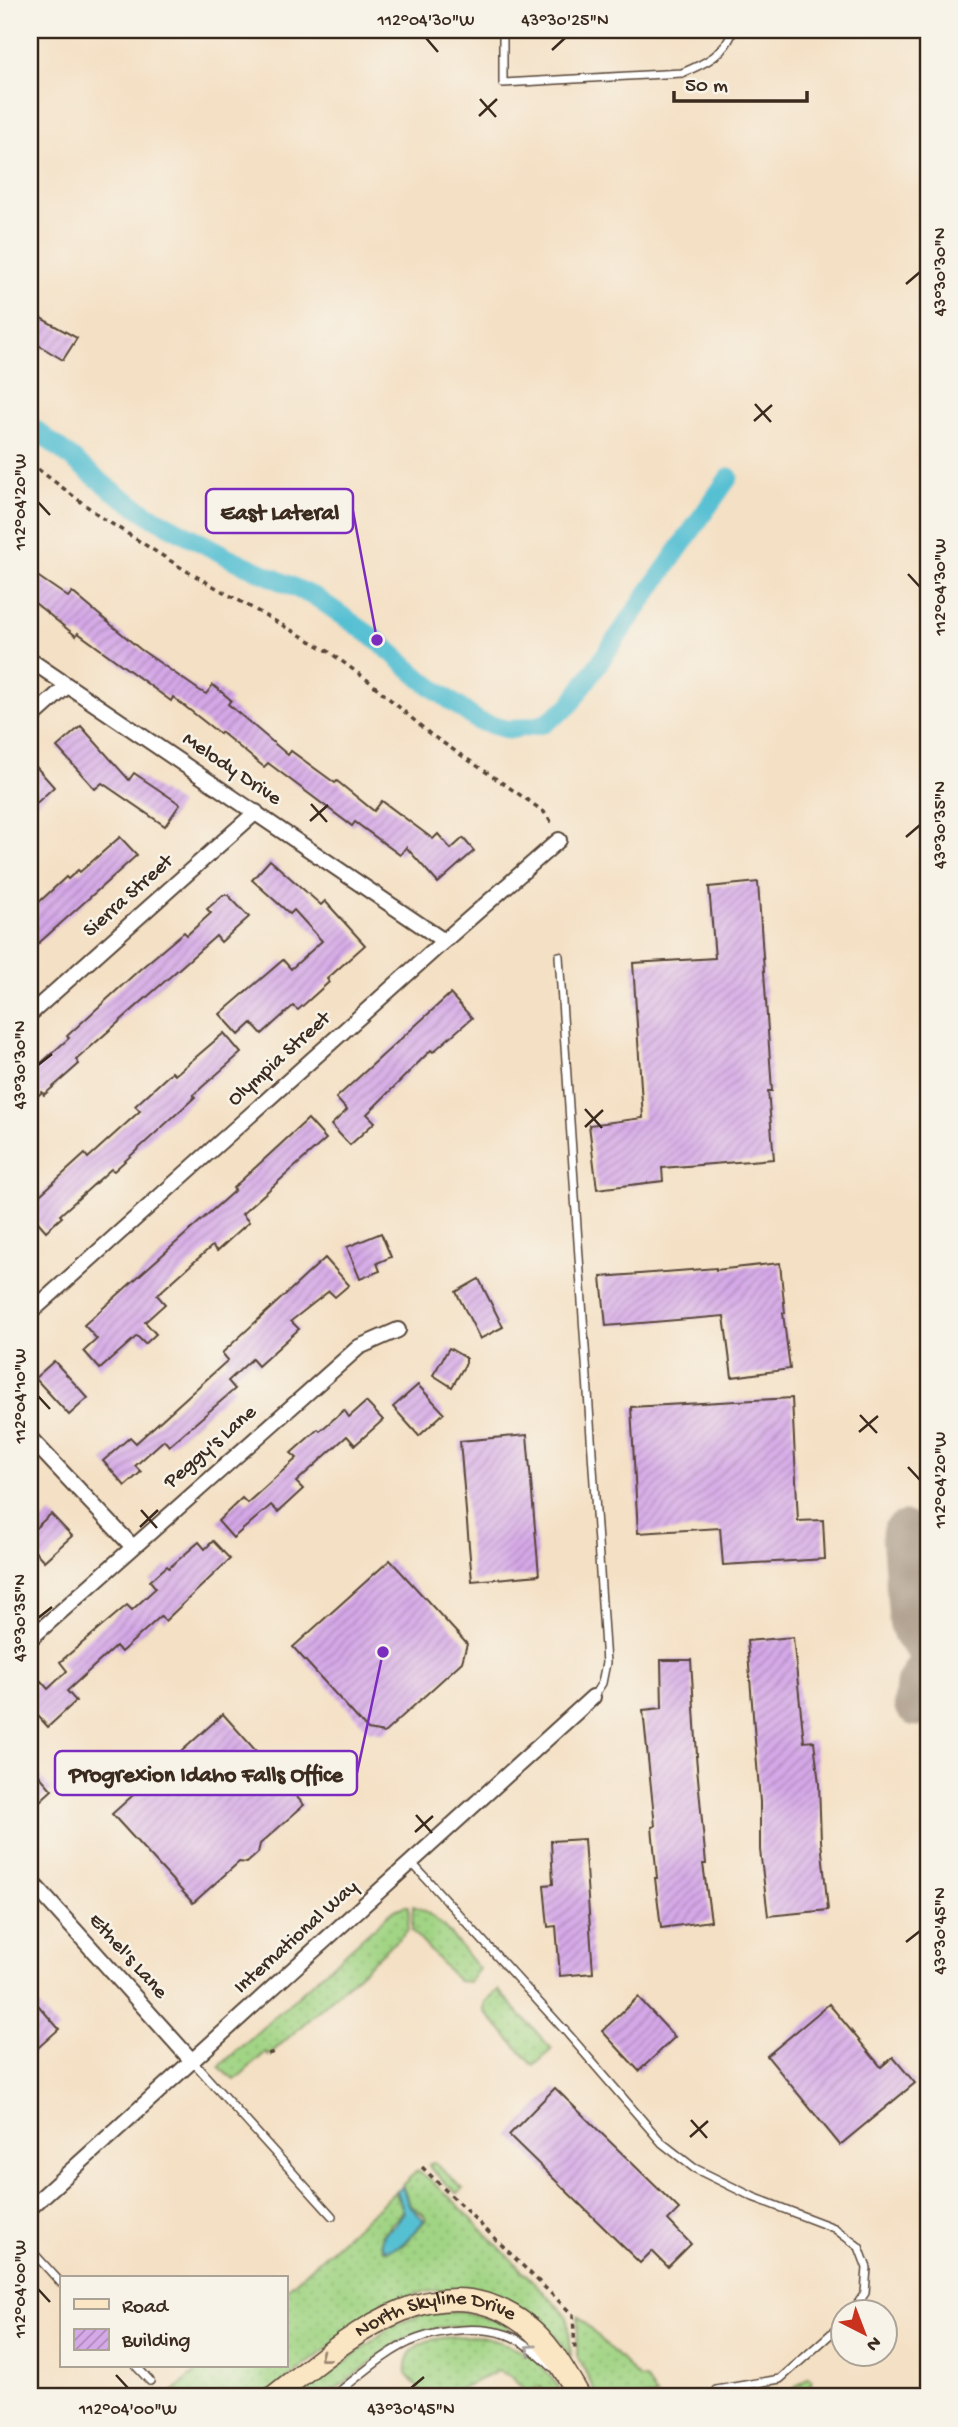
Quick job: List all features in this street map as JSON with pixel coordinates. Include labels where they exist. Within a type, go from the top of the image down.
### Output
[{"type":"main road","name":"North Skyline Drive","points":[[273,2397],[332,2350],[373,2324],[409,2306],[453,2299],[494,2307],[526,2325],[550,2350],[578,2397]]},
{"type":"street","name":"Melody Drive","points":[[30,660],[444,941]]},
{"type":"street","points":[[30,719],[67,686]]},
{"type":"street","name":"Sierra Street","points":[[30,1014],[256,812]]},
{"type":"street","name":"Olympia Street","points":[[30,1313],[559,840]]},
{"type":"street","name":"Peggy's Lane","points":[[30,1639],[359,1347],[398,1330]]},
{"type":"street","points":[[30,1438],[132,1546]]},
{"type":"street","name":"International Way","points":[[30,2208],[593,1698]]},
{"type":"street","name":"Ethel's Lane","points":[[30,1880],[192,2062]]},
{"type":"lane","points":[[503,30],[503,83],[682,72],[706,63],[729,44],[733,30]]},
{"type":"lane","points":[[559,956],[606,1662],[602,1683],[593,1698]]},
{"type":"lane","points":[[411,1862],[568,2034],[662,2143],[694,2168],[753,2197],[834,2228],[859,2247],[867,2267],[865,2293],[862,2298]]},
{"type":"lane","points":[[192,2062],[332,2216]]},
{"type":"lane","points":[[30,2249],[60,2282]]},
{"type":"lane","points":[[332,2397],[390,2354],[416,2339],[447,2332],[475,2330],[509,2335],[537,2353],[578,2397]]},
{"type":"lane","points":[[716,2390],[780,2379],[828,2336]]},
{"type":"lane","points":[[138,2368],[149,2381]]},
{"type":"path","points":[[30,463],[101,517],[185,570],[328,651],[430,734],[544,812],[553,823],[559,840]]},
{"type":"path","points":[[268,2054],[276,2052]]},
{"type":"path","points":[[422,2166],[573,2315],[575,2357]]},
{"type":"green space","points":[[409,1906],[408,1930],[269,2055],[266,2052],[235,2080],[228,2076],[220,2067],[222,2064],[392,1911]]},
{"type":"green space","points":[[413,1906],[441,1924],[479,1969],[469,1982],[458,1981],[412,1931]]},
{"type":"green space","points":[[498,1990],[552,2049],[534,2066],[484,2011],[485,2002]]},
{"type":"green space","points":[[434,2162],[463,2189],[457,2194],[431,2169],[429,2165]]},
{"type":"green space","points":[[418,2170],[452,2199],[568,2317],[571,2356],[550,2331],[511,2304],[468,2291],[424,2292],[380,2308],[264,2397],[167,2397],[200,2368],[287,2368],[287,2289],[395,2192],[403,2209],[399,2217],[381,2235],[382,2249],[386,2251],[404,2245],[426,2219],[410,2205],[402,2185]]},
{"type":"green space","points":[[461,2311],[501,2322],[508,2326],[508,2331],[456,2326],[413,2335],[390,2348],[326,2397],[300,2397],[392,2326],[422,2315]]},
{"type":"green space","points":[[578,2316],[640,2379],[645,2379],[657,2397],[598,2397],[577,2355]]},
{"type":"green space","points":[[475,2336],[518,2348],[528,2354],[547,2371],[565,2397],[546,2397],[541,2387],[525,2392],[511,2376],[498,2371],[442,2397],[425,2396],[406,2374],[411,2352],[419,2345],[440,2338]]},
{"type":"green space","points":[[808,2377],[812,2381],[805,2397],[784,2397]]},
{"type":"water","points":[[402,2187],[409,2205],[424,2220],[403,2243],[385,2250],[381,2244],[383,2234],[395,2225],[404,2212],[397,2191]]},
{"type":"building","points":[[30,312],[77,338],[63,360],[30,340]]},
{"type":"building","points":[[30,571],[68,597],[72,592],[140,649],[199,690],[206,694],[213,685],[231,700],[228,704],[288,755],[291,751],[335,783],[337,781],[374,811],[382,801],[433,839],[438,834],[451,849],[463,838],[474,851],[438,883],[406,847],[400,855],[355,822],[352,826],[268,763],[264,767],[173,697],[171,701],[78,633],[76,636],[30,599]]},
{"type":"building","points":[[81,726],[129,780],[134,773],[180,804],[165,826],[102,783],[95,789],[57,747]]},
{"type":"building","points":[[30,760],[54,787],[30,809]]},
{"type":"building","points":[[120,837],[137,855],[30,951],[30,916],[38,908],[36,905],[66,877],[68,879],[78,870],[80,872]]},
{"type":"building","points":[[270,860],[321,905],[325,901],[365,945],[298,1010],[293,1006],[262,1034],[252,1023],[239,1035],[220,1014],[283,960],[291,969],[322,941],[294,910],[290,914],[252,880]]},
{"type":"building","points":[[758,882],[774,1159],[662,1168],[663,1181],[597,1189],[589,1125],[643,1118],[633,963],[715,958],[709,887]]},
{"type":"building","points":[[223,895],[228,895],[249,917],[221,942],[216,936],[76,1060],[79,1064],[44,1095],[42,1092],[30,1103],[30,1073],[139,970],[184,932],[187,935],[211,913],[207,909]]},
{"type":"building","points":[[450,994],[472,1018],[433,1052],[431,1050],[367,1114],[375,1122],[350,1145],[331,1125],[347,1110],[336,1098]]},
{"type":"building","points":[[224,1033],[241,1053],[114,1171],[111,1169],[60,1215],[62,1217],[46,1231],[30,1213],[30,1204],[85,1154],[88,1158],[140,1111],[135,1106],[172,1072],[175,1075]]},
{"type":"building","points":[[308,1119],[326,1139],[242,1214],[249,1222],[217,1251],[212,1246],[157,1295],[165,1304],[145,1322],[156,1334],[145,1344],[137,1336],[100,1369],[84,1351],[97,1339],[84,1325],[235,1190],[233,1188]]},
{"type":"building","points":[[381,1233],[391,1257],[377,1263],[380,1271],[360,1279],[347,1247]]},
{"type":"building","points":[[325,1258],[349,1285],[335,1297],[329,1291],[291,1321],[299,1329],[258,1366],[252,1359],[228,1381],[235,1389],[169,1446],[164,1440],[135,1466],[141,1472],[125,1486],[103,1461],[130,1437],[136,1443],[228,1360],[222,1353]]},
{"type":"building","points":[[780,1263],[790,1369],[732,1377],[724,1316],[606,1326],[601,1277]]},
{"type":"building","points":[[479,1279],[503,1327],[480,1339],[456,1292]]},
{"type":"building","points":[[449,1348],[466,1358],[466,1363],[452,1387],[433,1375]]},
{"type":"building","points":[[54,1361],[88,1398],[69,1415],[35,1378]]},
{"type":"building","points":[[418,1385],[444,1413],[419,1436],[393,1407]]},
{"type":"building","points":[[792,1398],[798,1521],[823,1520],[825,1559],[723,1565],[720,1528],[638,1533],[631,1407]]},
{"type":"building","points":[[366,1402],[383,1420],[355,1445],[347,1436],[296,1482],[303,1489],[278,1512],[271,1505],[233,1538],[218,1521],[242,1498],[247,1503],[297,1458],[291,1453],[318,1429],[320,1431],[344,1410],[349,1417]]},
{"type":"building","points":[[527,1435],[539,1575],[472,1581],[460,1441]]},
{"type":"building","points":[[51,1514],[72,1536],[44,1561],[30,1546],[30,1533]]},
{"type":"building","points":[[213,1541],[230,1559],[165,1621],[161,1616],[121,1652],[116,1646],[67,1691],[76,1701],[48,1727],[30,1707],[30,1692],[41,1681],[48,1689],[67,1671],[60,1662],[127,1605],[132,1610],[156,1588],[150,1581],[167,1566],[169,1568],[199,1542],[205,1549]]},
{"type":"building","points":[[390,1560],[467,1644],[462,1662],[384,1733],[368,1730],[293,1647]]},
{"type":"building","points":[[793,1637],[804,1742],[814,1741],[828,1910],[768,1916],[760,1850],[760,1802],[747,1641]]},
{"type":"building","points":[[661,1660],[691,1660],[706,1864],[703,1864],[711,1921],[661,1928],[652,1827],[655,1826],[643,1710],[662,1708]]},
{"type":"building","points":[[223,1714],[304,1805],[260,1844],[258,1853],[247,1863],[239,1862],[193,1903],[112,1814]]},
{"type":"building","points":[[30,1765],[52,1790],[30,1810]]},
{"type":"building","points":[[584,1839],[593,1973],[560,1976],[556,1926],[548,1927],[544,1885],[553,1884],[551,1841]]},
{"type":"building","points":[[30,1996],[59,2029],[30,2055]]},
{"type":"building","points":[[638,1997],[675,2037],[639,2071],[602,2031]]},
{"type":"building","points":[[829,2004],[881,2067],[893,2057],[915,2083],[840,2145],[767,2056]]},
{"type":"building","points":[[555,2088],[679,2209],[668,2220],[691,2244],[668,2267],[652,2251],[640,2263],[509,2135]]},
{"type":"waterway","points":[[30,425],[110,489],[149,515],[230,558],[317,598],[377,640],[421,679],[478,721],[509,730],[544,724],[569,706],[729,477]]},
{"type":"taxiway","points":[[905,1535],[912,1620],[916,1632],[928,1646]]},
{"type":"taxiway","points":[[917,1703],[919,1685],[928,1670]]},
{"type":"place","name":"East Lateral","points":[[377,640]]},
{"type":"place","name":"Progrexion Idaho Falls Office","points":[[383,1652]]}]
